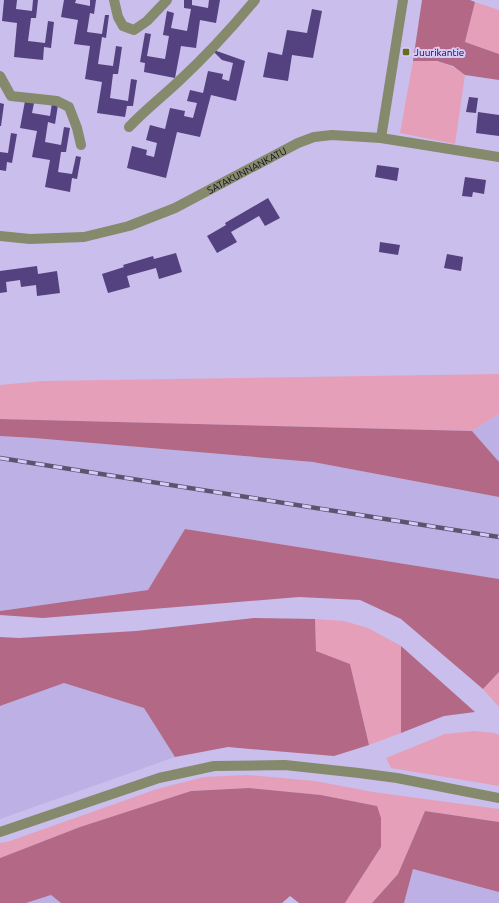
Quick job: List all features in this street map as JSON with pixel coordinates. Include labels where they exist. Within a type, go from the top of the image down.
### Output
[{"type":"street","points":[[114,0],[118,17],[123,26],[134,30],[147,21],[167,0]]},
{"type":"street","points":[[129,127],[143,112],[178,82],[211,49],[255,0]]},
{"type":"street","points":[[381,138],[403,0]]},
{"type":"street","points":[[0,76],[11,96],[57,102],[69,107],[77,128],[81,145]]},
{"type":"street","name":"SATAKUNNANKATU","points":[[0,236],[30,239],[84,237],[129,226],[175,208],[298,143],[314,137],[332,135],[381,138],[499,157]]},
{"type":"street","points":[[0,832],[160,778],[214,766],[285,765],[359,773],[397,778],[499,798]]},
{"type":"shaded area","points":[[422,0],[470,0],[475,2],[465,42],[499,54],[499,80],[465,75],[453,66],[437,61],[413,61]]},
{"type":"shaded area","points":[[475,2],[499,10],[499,54],[465,42]]},
{"type":"shaded area","points":[[413,61],[440,62],[452,66],[465,75],[455,144],[400,133]]},
{"type":"shaded area","points":[[499,374],[499,414],[472,431],[0,419],[0,385],[44,381]]},
{"type":"shaded area","points":[[499,414],[499,462],[472,431]]},
{"type":"shaded area","points":[[0,419],[472,431],[499,462],[499,497],[313,462],[0,436]]},
{"type":"shaded area","points":[[0,436],[313,462],[499,497],[499,579],[185,529],[148,590],[0,611]]},
{"type":"shaded area","points":[[185,529],[499,579],[499,672],[483,689],[401,619],[360,600],[299,597],[43,618],[0,615],[0,611],[148,590]]},
{"type":"shaded area","points":[[254,618],[315,619],[316,651],[350,664],[369,745],[334,756],[228,747],[175,757],[144,708],[64,683],[0,706],[0,637],[19,638],[136,631]]},
{"type":"shaded area","points":[[315,619],[344,621],[368,628],[401,646],[401,733],[369,745],[350,664],[316,651]]},
{"type":"shaded area","points":[[401,646],[475,712],[444,716],[401,733]]},
{"type":"shaded area","points":[[499,672],[499,707],[483,689]]},
{"type":"shaded area","points":[[64,683],[144,708],[175,757],[0,819],[0,706]]},
{"type":"shaded area","points":[[474,731],[495,733],[499,735],[499,786],[391,768],[386,758],[445,734]]},
{"type":"shaded area","points":[[247,775],[315,781],[373,792],[499,809],[499,822],[425,811],[398,874],[372,903],[345,903],[381,847],[377,806],[321,795],[249,788],[191,791],[80,827],[0,858],[0,843],[10,841],[157,789],[204,777]]},
{"type":"shaded area","points":[[249,788],[321,795],[377,806],[381,818],[381,847],[345,903],[299,903],[290,896],[282,903],[61,903],[51,895],[26,903],[0,903],[0,858],[80,827],[191,791]]},
{"type":"shaded area","points":[[425,811],[499,822],[499,892],[413,869],[404,903],[372,903],[398,874]]},
{"type":"shaded area","points":[[413,869],[499,892],[499,903],[404,903]]},
{"type":"shaded area","points":[[51,895],[61,903],[26,903]]},
{"type":"building","points":[[4,0],[17,0],[16,9],[32,11],[33,0],[38,0],[36,18],[31,18],[28,41],[45,43],[48,21],[54,22],[51,48],[44,47],[43,60],[14,57],[17,23],[2,21]]},
{"type":"building","points":[[64,0],[76,0],[75,3],[90,6],[90,0],[96,0],[94,14],[90,13],[87,32],[102,34],[105,15],[109,15],[106,38],[102,37],[98,64],[113,66],[116,46],[122,47],[118,74],[113,74],[110,98],[128,101],[131,79],[137,80],[133,106],[127,106],[125,117],[97,113],[102,82],[85,79],[90,46],[74,44],[78,20],[61,17]]},
{"type":"building","points":[[184,0],[192,0],[192,5],[208,8],[209,0],[220,0],[216,23],[200,20],[196,48],[181,46],[175,78],[144,72],[145,63],[140,62],[145,33],[151,34],[147,56],[165,59],[169,36],[163,35],[167,11],[174,13],[171,28],[187,31],[191,9],[184,8]]},
{"type":"building","points":[[312,9],[322,11],[313,58],[292,55],[288,81],[263,77],[268,52],[282,55],[287,30],[307,33]]},
{"type":"building","points":[[211,49],[245,61],[236,101],[211,95],[200,137],[177,132],[166,178],[127,168],[132,146],[147,150],[146,155],[154,157],[157,143],[146,140],[150,125],[165,129],[170,108],[185,111],[184,116],[193,118],[197,103],[187,101],[190,90],[203,93],[208,71],[223,74],[222,79],[229,81],[233,63],[222,60]]},
{"type":"building","points":[[469,97],[478,98],[476,113],[466,112]]},
{"type":"building","points":[[25,101],[34,103],[32,113],[50,116],[52,103],[58,105],[55,124],[48,122],[45,142],[61,145],[64,127],[70,128],[66,152],[61,152],[58,172],[72,174],[76,156],[81,157],[77,179],[72,178],[70,192],[45,187],[50,160],[32,157],[37,131],[20,128]]},
{"type":"building","points":[[0,103],[4,104],[1,126],[0,126]]},
{"type":"building","points":[[478,112],[499,115],[499,136],[476,133]]},
{"type":"building","points":[[11,133],[17,134],[12,163],[7,162],[6,171],[0,170],[0,152],[8,153]]},
{"type":"building","points":[[377,165],[399,168],[397,181],[375,177]]},
{"type":"building","points":[[465,177],[486,180],[484,194],[473,192],[472,197],[462,196]]},
{"type":"building","points":[[268,198],[280,218],[265,226],[259,216],[231,232],[237,242],[217,253],[207,236],[226,225],[225,223]]},
{"type":"building","points":[[380,242],[400,245],[398,255],[379,252]]},
{"type":"building","points":[[176,253],[182,272],[159,279],[156,268],[127,276],[130,287],[108,293],[102,274],[124,267],[123,265],[153,256],[154,259]]},
{"type":"building","points":[[447,254],[463,257],[461,271],[444,268]]},
{"type":"building","points":[[37,266],[38,274],[57,271],[60,293],[37,296],[36,285],[21,287],[20,280],[6,282],[7,292],[0,293],[0,271]]},
{"type":"railway","points":[[0,458],[499,537]]},
{"type":"place","name":"Juurikantie","points":[[406,52]]}]
